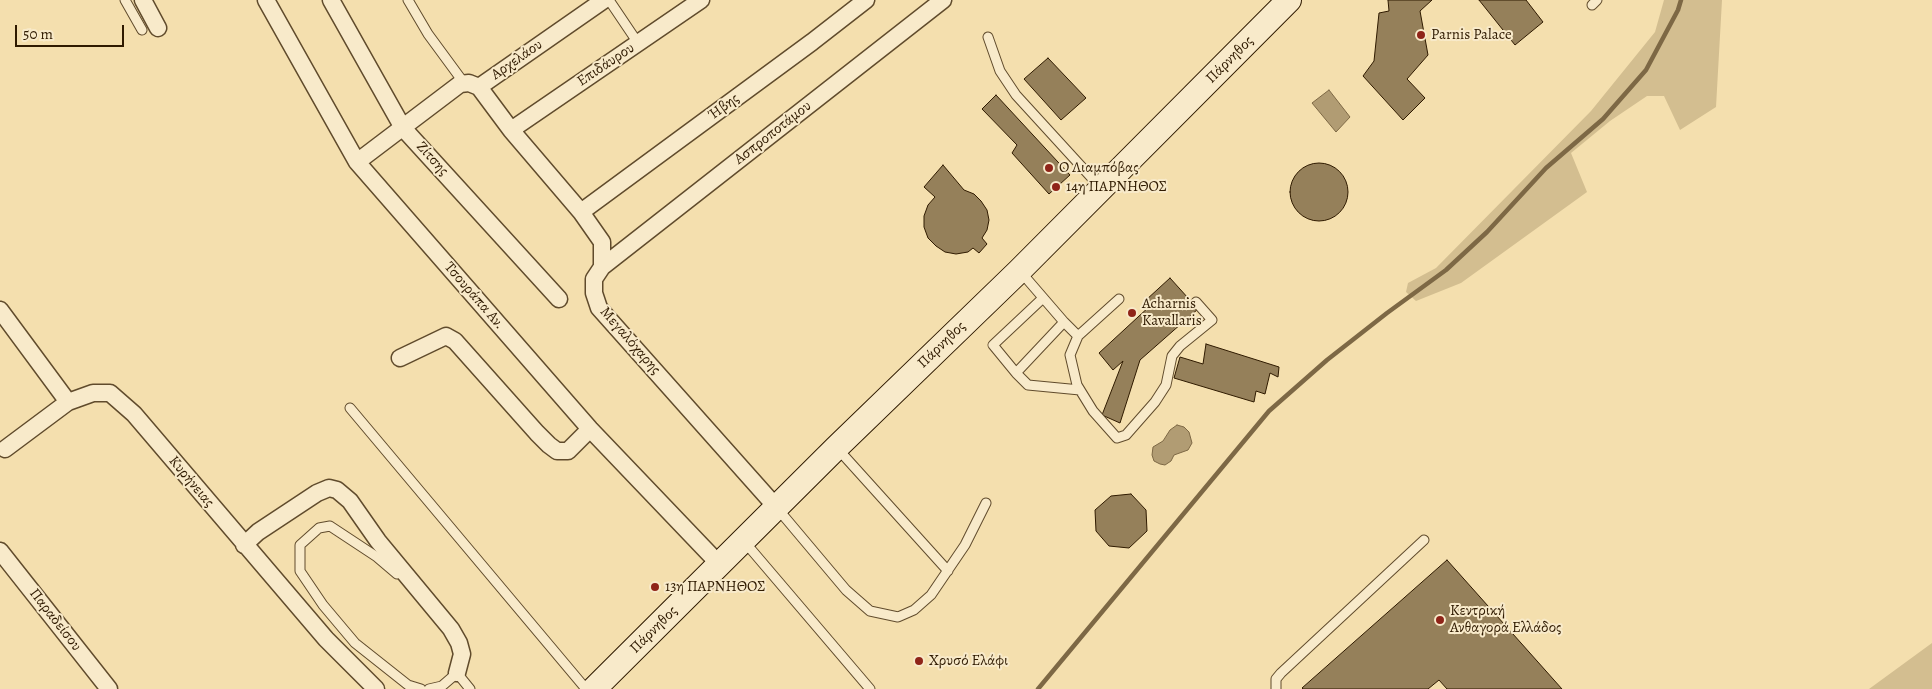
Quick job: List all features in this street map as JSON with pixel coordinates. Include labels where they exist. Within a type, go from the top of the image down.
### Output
[{"type":"main road","name":"Πάρνηθος","points":[[594,689],[836,448],[1019,271],[1289,0]]},
{"type":"street","points":[[144,0],[150,29]]},
{"type":"street","name":"Τσουράπα Αν.","points":[[266,0],[357,162],[590,429],[720,565]]},
{"type":"street","name":"Ζίτσης","points":[[331,0],[403,128],[559,299]]},
{"type":"street","name":"Αρχελάου","points":[[357,162],[403,128],[604,0]]},
{"type":"street","name":"Επιδάυρου","points":[[511,130],[701,0]]},
{"type":"street","name":"Ήβης","points":[[581,212],[866,0]]},
{"type":"street","name":"Ασπροποτάμου","points":[[602,267],[943,0]]},
{"type":"street","name":"Μεγαλόχαρης","points":[[471,85],[581,212],[602,242],[602,267],[594,279],[594,293],[599,308],[777,508]]},
{"type":"street","points":[[0,310],[68,402],[5,449]]},
{"type":"street","points":[[400,358],[446,336],[455,341],[537,433],[558,451],[568,451],[590,429]]},
{"type":"street","name":"Κυρήνειας","points":[[68,402],[94,393],[110,393],[134,414],[326,639],[376,689]]},
{"type":"street","points":[[244,545],[258,532],[317,493],[328,488],[337,490],[350,501],[378,541],[451,629],[459,643],[462,654],[457,673]]},
{"type":"street","name":"Παραδείσου","points":[[0,551],[109,689]]},
{"type":"lane","points":[[125,0],[150,29]]},
{"type":"lane","name":"Μεγαλόχαρης","points":[[408,0],[428,34],[471,85]]},
{"type":"lane","points":[[609,0],[638,43]]},
{"type":"lane","points":[[988,37],[1000,71],[1016,95],[1101,188]]},
{"type":"lane","points":[[1019,271],[1078,336]]},
{"type":"lane","points":[[1043,298],[993,345],[1028,385],[1080,390]]},
{"type":"lane","points":[[1119,299],[1078,336],[1070,355],[1077,385],[1093,411],[1117,438],[1126,435],[1155,402],[1166,385],[1172,356],[1180,346],[1212,320],[1196,302]]},
{"type":"lane","points":[[1016,372],[1064,322]]},
{"type":"lane","points":[[350,408],[586,689]]},
{"type":"lane","points":[[836,448],[948,571]]},
{"type":"lane","points":[[777,508],[846,590],[870,611],[898,617],[914,610],[931,594],[966,545],[986,503]]},
{"type":"lane","points":[[421,689],[408,685],[355,643],[323,605],[300,571],[300,545],[319,528],[330,526],[377,556],[427,601]]},
{"type":"lane","points":[[743,540],[870,689]]},
{"type":"lane","points":[[1276,689],[1276,679],[1281,673],[1424,540]]},
{"type":"lane","points":[[429,689],[442,686],[457,673],[470,689]]},
{"type":"shaded area","points":[[1664,0],[1722,0],[1716,107],[1680,130],[1664,96],[1647,96],[1610,121],[1571,153],[1587,192],[1461,283],[1416,301],[1406,292],[1408,283],[1436,268],[1591,111],[1655,32]]},
{"type":"shaded area","points":[[1329,90],[1350,117],[1336,132],[1312,103]]},
{"type":"shaded area","points":[[1177,425],[1184,427],[1189,432],[1192,443],[1188,450],[1174,455],[1171,461],[1165,465],[1154,461],[1152,455],[1153,447],[1163,441],[1170,430]]},
{"type":"shaded area","points":[[1932,643],[1932,689],[1869,689]]},
{"type":"building","points":[[1388,0],[1432,0],[1420,11],[1428,55],[1407,79],[1425,98],[1403,120],[1363,76],[1374,61],[1379,13],[1389,11]]},
{"type":"building","points":[[1479,0],[1526,0],[1543,22],[1515,45]]},
{"type":"building","points":[[1048,58],[1086,98],[1061,120],[1024,79]]},
{"type":"building","points":[[996,95],[1070,175],[1049,194],[1012,153],[1017,145],[982,109]]},
{"type":"building","points":[[1319,163],[1330,165],[1340,171],[1346,181],[1348,192],[1346,203],[1340,213],[1330,219],[1319,221],[1308,219],[1298,213],[1292,203],[1290,192],[1292,181],[1298,171],[1308,165]]},
{"type":"building","points":[[943,165],[964,190],[974,194],[987,210],[989,220],[987,230],[982,238],[987,244],[979,253],[973,248],[968,252],[956,254],[945,252],[928,238],[924,227],[924,216],[928,205],[935,197],[924,187]]},
{"type":"building","points":[[1170,278],[1198,309],[1140,360],[1120,423],[1102,415],[1123,361],[1113,370],[1099,353],[1151,305],[1146,300]]},
{"type":"building","points":[[1206,344],[1279,367],[1278,377],[1270,373],[1265,394],[1256,391],[1254,402],[1174,378],[1180,357],[1203,364]]},
{"type":"building","points":[[1131,494],[1146,510],[1147,531],[1129,548],[1109,546],[1096,531],[1095,510],[1111,496]]},
{"type":"building","name":"Κεντρική Ανθαγορά Ελλάδος","points":[[1447,560],[1562,689],[1447,689],[1439,680],[1428,689],[1302,688]]},
{"type":"waterway","points":[[1038,689],[1269,411],[1327,360],[1446,270],[1487,232],[1546,168],[1603,119],[1646,70],[1678,10],[1681,0]]},
{"type":"place","name":"Parnis Palace","points":[[1421,35]]},
{"type":"place","name":"Ο Λιαμπόβας","points":[[1049,168]]},
{"type":"place","name":"14η ΠΑΡΝΗΘΟΣ","points":[[1056,187]]},
{"type":"place","name":"Acharnis Kavallaris","points":[[1132,313]]},
{"type":"place","name":"13η ΠΑΡΝΗΘΟΣ","points":[[655,587]]},
{"type":"place","name":"Κεντρική Ανθαγορά Ελλάδος","points":[[1440,620]]},
{"type":"place","name":"Χρυσό Ελάφι","points":[[919,661]]}]
